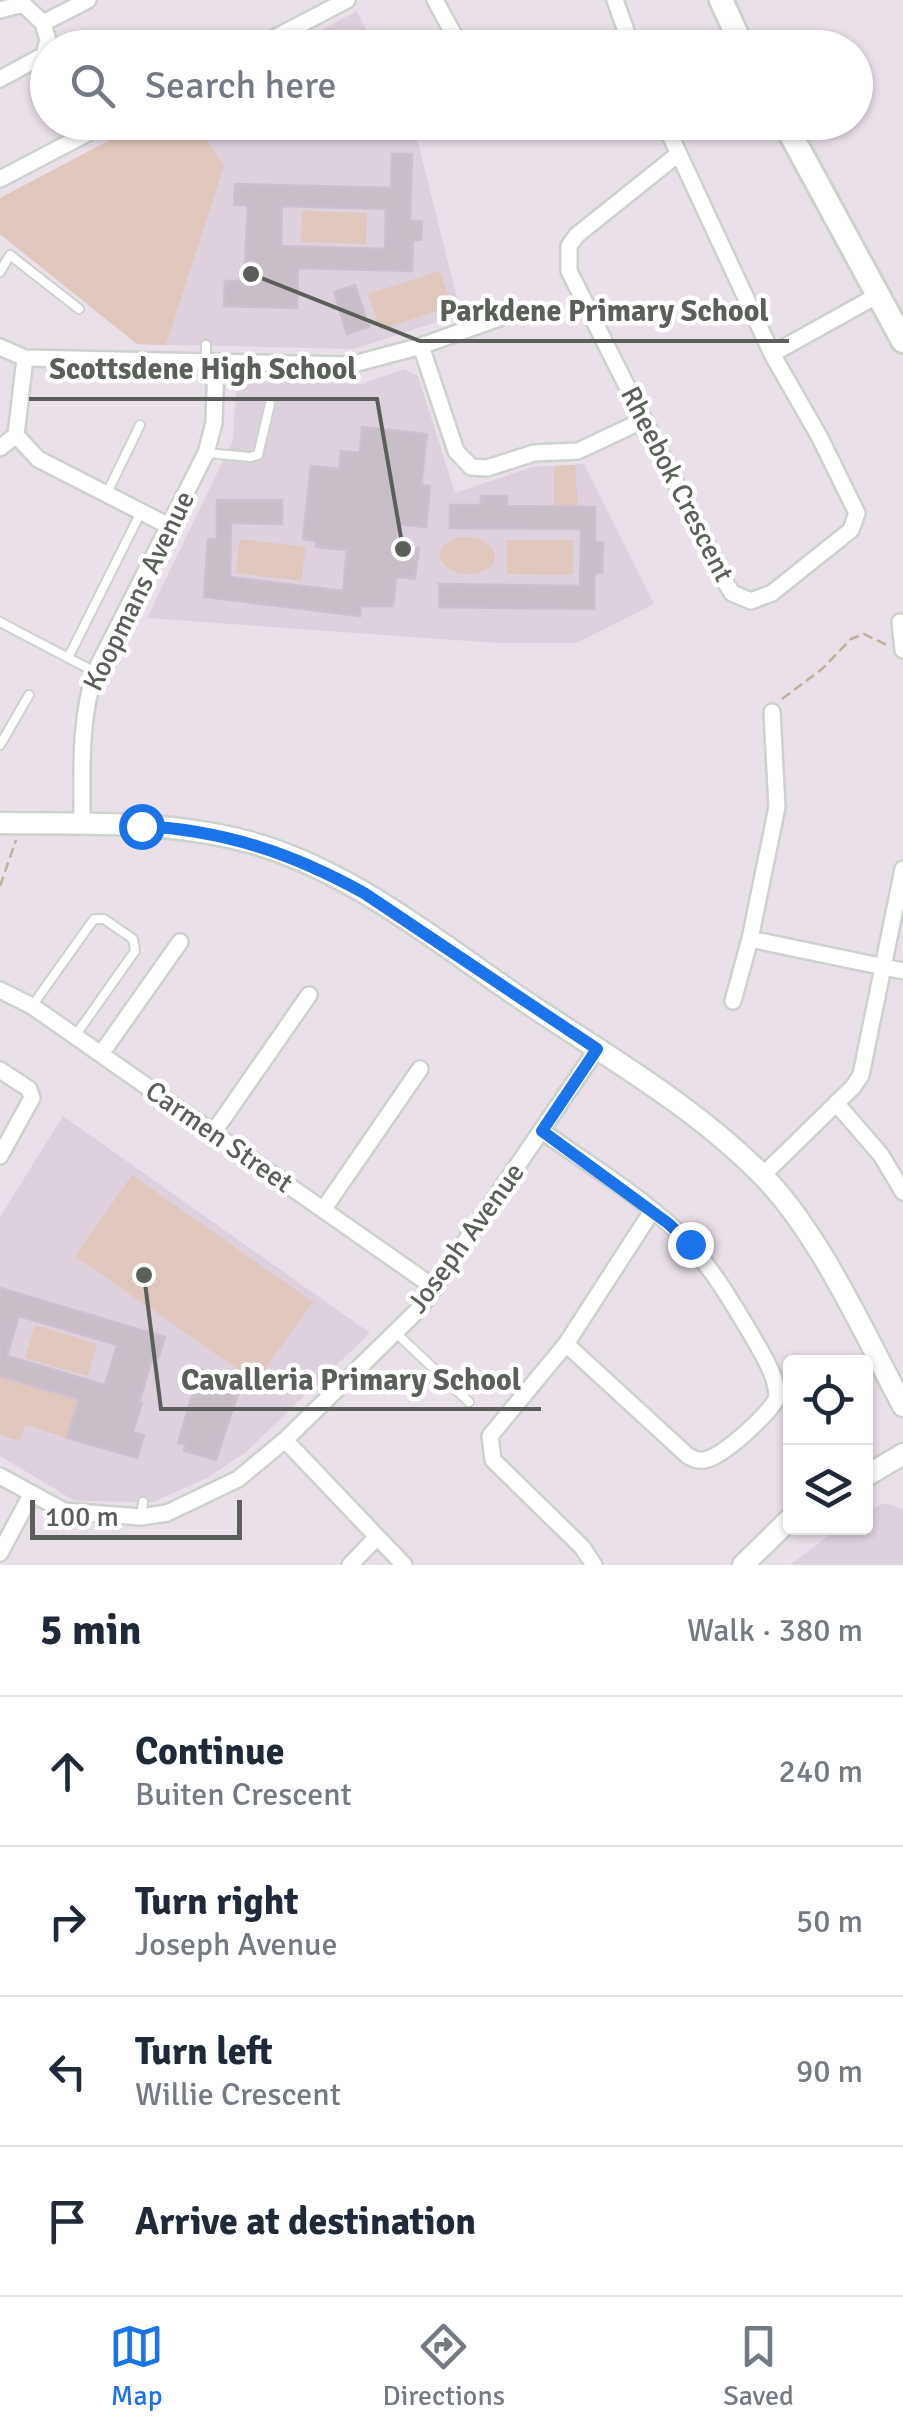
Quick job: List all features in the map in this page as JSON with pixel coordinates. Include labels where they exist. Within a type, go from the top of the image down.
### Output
[{"type":"main road","points":[[721,0],[735,30]]},
{"type":"main road","points":[[794,140],[903,341]]},
{"type":"street","points":[[43,23],[88,0]]},
{"type":"street","points":[[290,30],[347,0]]},
{"type":"street","points":[[435,0],[452,30]]},
{"type":"street","points":[[615,0],[626,30]]},
{"type":"street","points":[[0,10],[23,4],[45,30]]},
{"type":"street","points":[[0,79],[30,63]]},
{"type":"street","points":[[0,179],[75,140]]},
{"type":"street","name":"Rheebok Crescent","points":[[671,140],[772,354],[819,436],[856,513],[851,530],[760,600],[741,599],[726,585],[570,271],[570,246],[577,235],[677,155]]},
{"type":"street","points":[[772,354],[878,295]]},
{"type":"street","points":[[0,347],[25,358],[209,356],[350,365],[422,346],[502,317]]},
{"type":"street","points":[[422,346],[456,451],[464,463],[476,468],[534,453],[578,451],[644,420]]},
{"type":"street","name":"Koopmans Avenue","points":[[82,824],[84,713],[96,672],[206,452],[214,423],[209,356]]},
{"type":"street","points":[[0,448],[16,436],[25,358]]},
{"type":"street","points":[[16,436],[38,459],[171,527]]},
{"type":"street","points":[[900,622],[903,650]]},
{"type":"street","points":[[733,1001],[777,807],[772,712]]},
{"type":"street","points":[[9,829],[82,824],[180,828],[283,852],[364,893],[682,1107],[763,1175],[811,1239],[903,1406]]},
{"type":"street","points":[[763,1175],[853,1088],[861,1075],[903,869]]},
{"type":"street","points":[[750,939],[903,971]]},
{"type":"street","points":[[101,1054],[180,942]]},
{"type":"street","name":"Carmen Street","points":[[0,990],[76,1036],[435,1288]]},
{"type":"street","points":[[213,1133],[308,995]]},
{"type":"street","name":"Joseph Avenue","points":[[0,1476],[64,1511],[167,1513],[238,1479],[396,1332],[435,1288],[597,1049]]},
{"type":"street","points":[[323,1210],[420,1069]]},
{"type":"street","points":[[0,1070],[29,1089],[32,1098],[2,1149]]},
{"type":"street","points":[[836,1103],[881,1155],[903,1192]]},
{"type":"street","points":[[542,1131],[652,1210],[690,1244],[738,1312],[777,1386],[773,1406],[722,1451],[696,1460],[566,1344]]},
{"type":"street","points":[[594,1565],[582,1547],[493,1460],[490,1436],[566,1344],[652,1210]]},
{"type":"street","points":[[284,1440],[404,1565]]},
{"type":"street","points":[[873,1472],[903,1454]]},
{"type":"street","points":[[1,1550],[31,1495]]},
{"type":"street","points":[[743,1565],[783,1526]]},
{"type":"street","points":[[350,1565],[377,1537]]},
{"type":"lane","points":[[0,246],[79,308]]},
{"type":"lane","points":[[0,272],[10,255]]},
{"type":"lane","points":[[262,447],[265,414],[270,404]]},
{"type":"lane","points":[[107,494],[140,424]]},
{"type":"lane","points":[[206,452],[250,457],[258,455],[270,438]]},
{"type":"lane","points":[[68,658],[141,512]]},
{"type":"lane","points":[[0,622],[96,672]]},
{"type":"lane","points":[[0,746],[29,695]]},
{"type":"lane","points":[[32,1006],[94,919],[104,919],[133,939],[135,951],[76,1036]]},
{"type":"lane","points":[[396,1332],[469,1402]]},
{"type":"path","points":[[772,712],[785,694],[822,669],[850,639],[864,634],[903,650]]},
{"type":"path","points":[[0,886],[9,829]]},
{"type":"shaded area","points":[[357,11],[366,30],[321,30]]},
{"type":"shaded area","points":[[110,140],[207,140],[224,166],[166,345],[137,344],[0,234],[0,198]]},
{"type":"shaded area","points":[[111,140],[417,140],[461,314],[354,349],[137,344],[0,234],[0,198]]},
{"type":"shaded area","points":[[302,211],[367,213],[366,244],[301,242]]},
{"type":"shaded area","points":[[440,271],[452,306],[380,330],[368,294]]},
{"type":"shaded area","points":[[404,369],[418,376],[455,493],[532,467],[584,464],[654,604],[577,643],[497,643],[147,618],[233,440],[236,390],[248,381],[362,384]]},
{"type":"shaded area","points":[[575,465],[578,507],[554,506],[554,466]]},
{"type":"shaded area","points":[[460,537],[485,542],[495,555],[493,565],[466,574],[446,566],[441,551]]},
{"type":"shaded area","points":[[240,539],[306,547],[301,581],[236,573]]},
{"type":"shaded area","points":[[507,540],[573,540],[573,575],[507,574]]},
{"type":"shaded area","points":[[63,1116],[370,1333],[246,1452],[207,1478],[153,1502],[75,1501],[0,1456],[0,1217]]},
{"type":"shaded area","points":[[132,1175],[313,1302],[256,1382],[75,1256]]},
{"type":"shaded area","points":[[35,1325],[97,1344],[88,1376],[25,1358]]},
{"type":"shaded area","points":[[0,1376],[79,1399],[67,1438],[25,1425],[20,1441],[0,1435]]},
{"type":"shaded area","points":[[883,1503],[903,1509],[903,1565],[790,1565],[830,1535],[873,1535],[873,1509]]},
{"type":"building","points":[[392,154],[412,154],[410,221],[422,221],[421,240],[413,240],[412,271],[298,268],[297,308],[224,306],[225,281],[244,281],[248,205],[234,205],[235,184],[391,188]],"holes":[[[282,206],[386,209],[385,249],[281,246]]]},
{"type":"building","points":[[355,285],[369,327],[347,334],[334,292]]},
{"type":"building","points":[[362,427],[427,434],[421,485],[430,486],[426,527],[398,524],[396,546],[419,548],[415,579],[396,577],[393,606],[361,606],[360,616],[204,597],[208,539],[217,539],[217,500],[282,500],[282,524],[231,523],[230,577],[343,591],[347,550],[316,547],[316,541],[303,539],[311,466],[339,469],[341,451],[360,453]]},
{"type":"building","points":[[481,496],[507,496],[507,506],[595,507],[595,539],[603,542],[602,573],[594,577],[594,609],[439,607],[439,584],[580,586],[581,529],[450,528],[450,505],[481,505]]},
{"type":"building","points":[[0,1288],[165,1337],[159,1357],[153,1356],[139,1403],[133,1432],[144,1435],[137,1458],[67,1438],[79,1399],[0,1376]],"holes":[[[19,1316],[117,1345],[105,1385],[7,1356]]]},
{"type":"building","points":[[200,1369],[242,1381],[216,1460],[184,1451],[186,1445],[178,1443]]},
{"type":"place","name":"Parkdene Primary School","points":[[251,274]]},
{"type":"place","name":"Scottsdene High School","points":[[403,549]]},
{"type":"place","name":"Cavalleria Primary School","points":[[144,1275]]},
{"type":"route","points":[[141,826],[212,833],[283,852],[326,871],[597,1049],[542,1131],[669,1224],[690,1244]]}]
